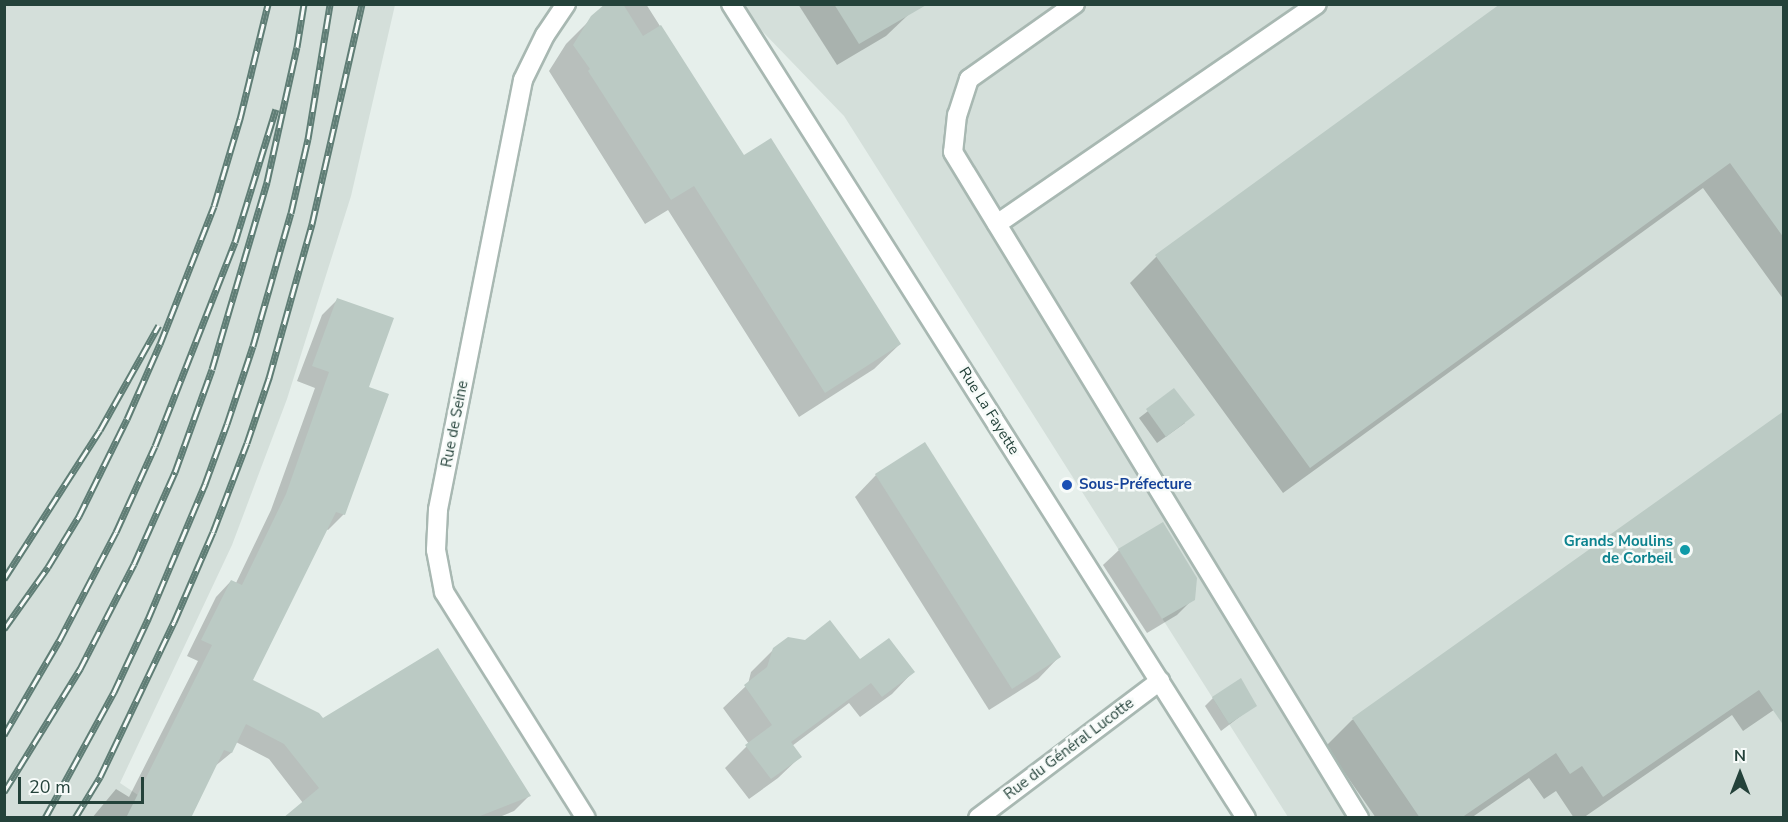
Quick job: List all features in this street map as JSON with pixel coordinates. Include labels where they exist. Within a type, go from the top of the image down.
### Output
[{"type":"street","name":"Rue de Seine","points":[[566,4],[545,35],[523,80],[438,510],[436,550],[444,592],[586,818]]},
{"type":"street","name":"Rue La Fayette","points":[[731,4],[1246,818]]},
{"type":"street","points":[[1075,4],[969,80],[957,115],[953,152],[1359,818]]},
{"type":"street","points":[[997,224],[1317,4]]},
{"type":"street","name":"Rue du Général Lucotte","points":[[978,818],[1160,681]]},
{"type":"shaded area","points":[[5,5],[395,5],[351,196],[287,399],[232,545],[120,783],[171,817],[5,818]]},
{"type":"shaded area","name":"Grands Moulins de Corbeil","points":[[737,5],[1783,5],[1783,817],[1288,817],[844,116]]},
{"type":"building","points":[[605,4],[623,4],[643,36],[661,25],[744,155],[771,138],[901,344],[825,393],[694,186],[671,200],[573,45],[591,16]]},
{"type":"building","points":[[834,4],[928,4],[859,44]]},
{"type":"building","points":[[1500,4],[1784,4],[1784,238],[1730,163],[1310,468],[1155,255]]},
{"type":"building","points":[[337,298],[394,318],[369,387],[389,394],[345,515],[336,512],[253,680],[319,713],[323,718],[438,648],[531,796],[475,818],[283,818],[319,788],[284,744],[246,724],[232,753],[224,750],[191,818],[126,818],[212,645],[201,640],[231,580],[242,585],[286,494],[329,372],[312,366]]},
{"type":"building","points":[[1174,388],[1195,415],[1166,437],[1146,409]]},
{"type":"building","name":"Grands Moulins de Corbeil","points":[[1784,411],[1784,726],[1759,690],[1603,797],[1582,766],[1570,774],[1556,753],[1461,818],[1420,818],[1352,718]]},
{"type":"building","points":[[925,442],[1061,657],[1012,689],[875,474]]},
{"type":"building","points":[[1163,522],[1197,578],[1195,600],[1162,619],[1118,549]]},
{"type":"building","points":[[830,620],[860,659],[889,638],[915,672],[882,697],[871,683],[791,742],[802,757],[771,779],[745,745],[772,725],[744,685],[767,667],[773,648],[788,637],[805,640]]},
{"type":"building","points":[[1241,678],[1257,706],[1229,724],[1212,697]]},
{"type":"railway","points":[[4,629],[48,567],[79,516],[127,419],[160,344],[214,206],[240,119],[268,4]]},
{"type":"railway","points":[[4,792],[80,669],[134,564],[175,472],[212,369],[267,182],[297,47],[304,4]]},
{"type":"railway","points":[[45,818],[114,692],[148,619],[205,484],[227,424],[253,346],[291,213],[308,139],[330,4]]},
{"type":"railway","points":[[75,818],[100,777],[174,622],[213,532],[247,443],[269,378],[312,224],[362,4]]},
{"type":"railway","points":[[4,735],[59,641],[116,532],[155,446],[235,242],[276,109]]},
{"type":"railway","points":[[4,579],[100,430],[159,325]]},
{"type":"place","name":"Sous-Préfecture","points":[[1067,485]]},
{"type":"place","name":"Grands Moulins de Corbeil","points":[[1685,550]]}]
